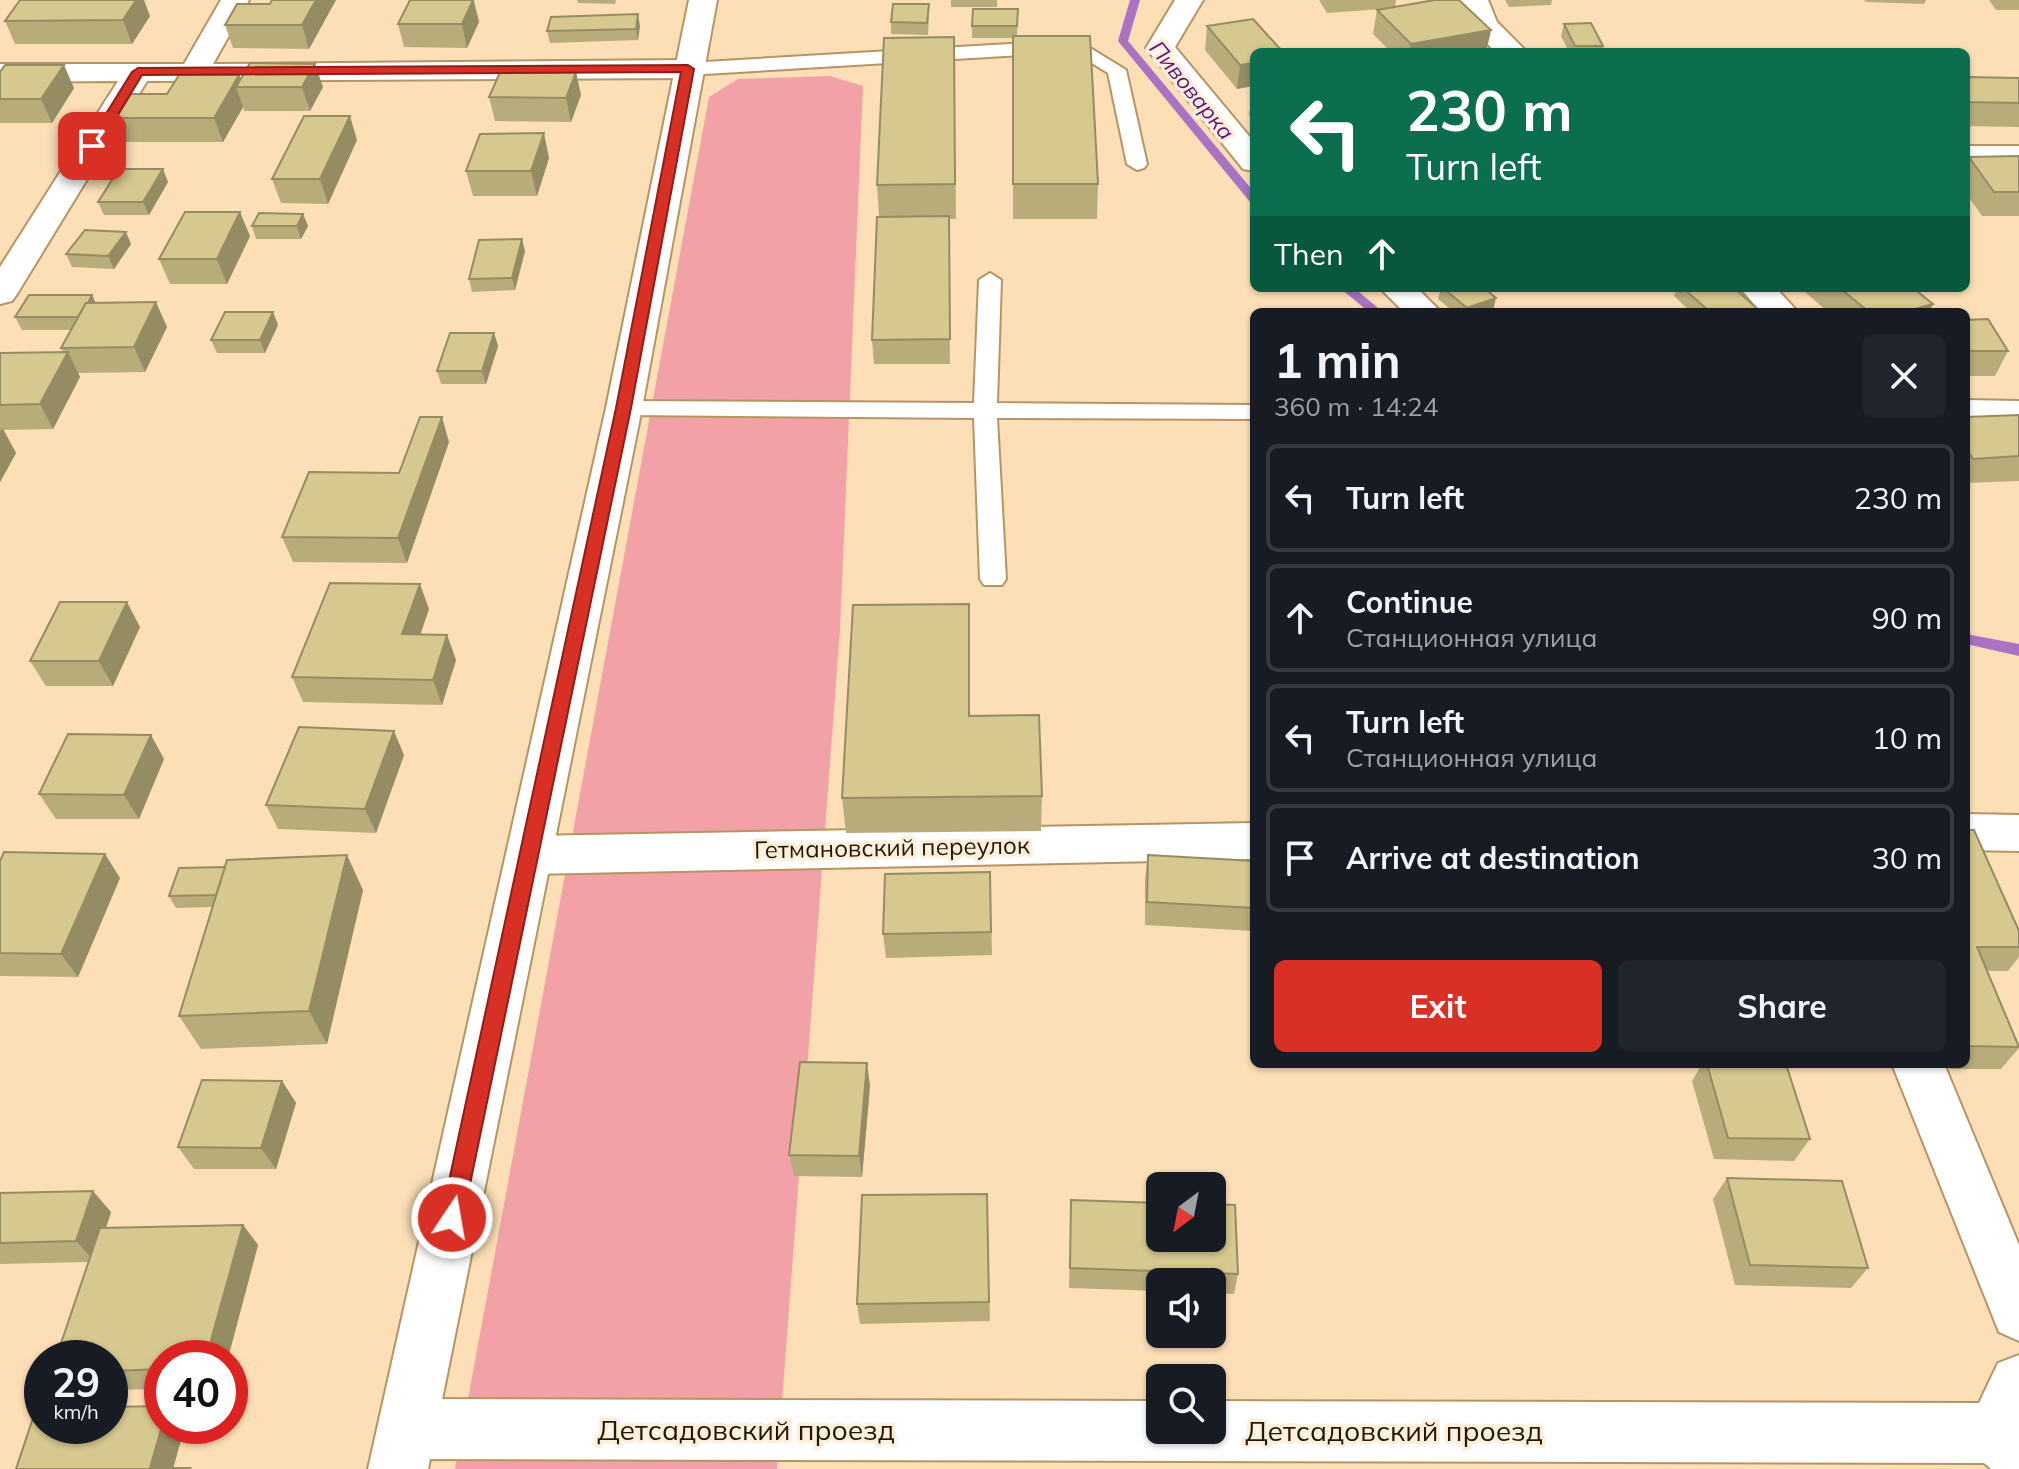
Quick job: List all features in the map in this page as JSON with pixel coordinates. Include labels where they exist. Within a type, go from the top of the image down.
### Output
[{"type":"street","points":[[193,73],[235,0]]},
{"type":"street","points":[[402,1449],[624,408],[703,0]]},
{"type":"street","points":[[1189,0],[1160,48],[1250,157]]},
{"type":"street","points":[[1474,0],[1484,25],[1508,48]]},
{"type":"street","points":[[0,73],[688,69]]},
{"type":"street","points":[[0,294],[138,72]]},
{"type":"street","points":[[1970,155],[2019,155]]},
{"type":"street","points":[[1402,292],[1420,308]]},
{"type":"street","points":[[1761,292],[1777,308]]},
{"type":"street","points":[[1970,412],[2019,413]]},
{"type":"street","points":[[1970,832],[2019,833]]},
{"type":"street","name":"Гетмановский переулок","points":[[530,855],[1250,841]]},
{"type":"street","points":[[1920,1068],[2019,1313]]},
{"type":"street","name":"Детсадовский проезд","points":[[402,1449],[2011,1424]]},
{"type":"lane","points":[[688,69],[1077,46],[1117,70],[1137,164]]},
{"type":"lane","points":[[990,280],[985,408],[993,579]]},
{"type":"lane","points":[[624,408],[1250,412]]},
{"type":"shaded area","points":[[830,76],[863,86],[840,630],[777,1469],[455,1469],[709,97],[738,79]]},
{"type":"building","points":[[20,0],[136,0],[123,20],[5,21]]},
{"type":"building","points":[[272,0],[316,0],[302,25],[225,25],[237,4],[270,4]]},
{"type":"building","points":[[410,0],[473,0],[462,24],[398,24]]},
{"type":"building","points":[[1435,0],[1459,0],[1491,30],[1411,44],[1377,10]]},
{"type":"building","points":[[893,4],[929,4],[927,23],[891,22]]},
{"type":"building","points":[[973,9],[1018,9],[1017,26],[972,26]]},
{"type":"building","points":[[638,14],[636,29],[547,31],[551,17]]},
{"type":"building","points":[[1253,19],[1279,48],[1250,48],[1250,64],[1240,65],[1207,26]]},
{"type":"building","points":[[1591,23],[1603,46],[1575,46],[1564,24]]},
{"type":"building","points":[[1013,36],[1090,36],[1098,184],[1013,184]]},
{"type":"building","points":[[954,37],[955,184],[877,185],[884,38]]},
{"type":"building","points":[[250,63],[315,64],[302,87],[236,87]]},
{"type":"building","points":[[5,65],[64,65],[41,99],[0,99],[0,72]]},
{"type":"building","points":[[501,70],[576,72],[566,98],[489,97]]},
{"type":"building","points":[[179,75],[239,75],[214,118],[116,118],[131,94],[167,94]]},
{"type":"building","points":[[1970,77],[2019,78],[2019,103],[1970,102]]},
{"type":"building","points":[[304,116],[350,116],[320,179],[272,179]]},
{"type":"building","points":[[544,133],[531,171],[466,171],[480,134]]},
{"type":"building","points":[[2019,156],[2019,192],[1994,192],[1970,157]]},
{"type":"building","points":[[119,169],[163,169],[143,202],[98,202]]},
{"type":"building","points":[[185,212],[240,212],[217,259],[159,259]]},
{"type":"building","points":[[259,213],[303,214],[297,226],[252,226]]},
{"type":"building","points":[[949,216],[950,339],[872,340],[877,217]]},
{"type":"building","points":[[85,230],[126,232],[108,256],[66,254]]},
{"type":"building","points":[[522,239],[512,278],[469,279],[479,240]]},
{"type":"building","points":[[1448,292],[1489,292],[1496,298],[1467,308]]},
{"type":"building","points":[[1688,292],[1739,292],[1757,308],[1706,308]]},
{"type":"building","points":[[1845,292],[1918,292],[1933,304],[1918,308],[1864,308]]},
{"type":"building","points":[[29,295],[92,295],[78,317],[15,317]]},
{"type":"building","points":[[156,302],[134,347],[61,348],[86,303]]},
{"type":"building","points":[[225,312],[273,312],[260,340],[211,340]]},
{"type":"building","points":[[1988,319],[2008,351],[1970,351],[1970,320]]},
{"type":"building","points":[[450,333],[494,333],[482,371],[437,371]]},
{"type":"building","points":[[68,352],[40,404],[0,405],[0,353]]},
{"type":"building","points":[[2019,415],[2019,456],[1973,459],[1970,454],[1970,417]]},
{"type":"building","points":[[420,417],[442,417],[398,538],[282,537],[309,472],[399,473]]},
{"type":"building","points":[[330,583],[420,584],[402,634],[447,635],[433,680],[292,677]]},
{"type":"building","points":[[60,602],[127,602],[99,661],[30,661]]},
{"type":"building","points":[[969,604],[969,716],[1039,715],[1042,796],[842,798],[853,605]]},
{"type":"building","points":[[299,727],[394,731],[365,809],[266,805]]},
{"type":"building","points":[[68,734],[151,735],[124,795],[39,794]]},
{"type":"building","points":[[1970,830],[1974,830],[2019,931],[2019,947],[1977,947],[2019,1047],[1970,1046]]},
{"type":"building","points":[[4,852],[105,854],[61,954],[0,953],[0,861]]},
{"type":"building","points":[[347,855],[309,1011],[179,1016],[227,860]]},
{"type":"building","points":[[1148,855],[1250,861],[1250,908],[1147,902]]},
{"type":"building","points":[[225,867],[216,895],[169,896],[179,868]]},
{"type":"building","points":[[990,872],[991,932],[883,934],[885,874]]},
{"type":"building","points":[[800,1062],[867,1063],[859,1156],[789,1155]]},
{"type":"building","points":[[1708,1068],[1787,1068],[1810,1139],[1728,1138]]},
{"type":"building","points":[[202,1080],[282,1081],[261,1148],[178,1147]]},
{"type":"building","points":[[1727,1178],[1842,1181],[1868,1268],[1750,1265]]},
{"type":"building","points":[[93,1191],[76,1241],[0,1243],[0,1193]]},
{"type":"building","points":[[987,1194],[989,1302],[857,1304],[862,1195]]},
{"type":"building","points":[[1071,1200],[1146,1203],[1146,1252],[1226,1252],[1226,1205],[1235,1205],[1238,1274],[1226,1274],[1226,1268],[1146,1268],[1146,1271],[1070,1268]]},
{"type":"building","points":[[243,1225],[211,1340],[144,1340],[144,1370],[128,1370],[128,1340],[62,1340],[100,1228]]},
{"type":"building","points":[[144,1406],[144,1444],[157,1444],[150,1468],[189,1469],[16,1469],[24,1444],[128,1444],[128,1407]]},
{"type":"waterway","name":"Пивоварка","points":[[1135,0],[1123,41],[1250,195]]},
{"type":"waterway","name":"Пивоварка","points":[[1351,292],[1372,308]]},
{"type":"waterway","name":"Пивоварка","points":[[1970,640],[2019,650]]},
{"type":"route","points":[[92,146],[138,72],[688,69],[624,408],[452,1218]]}]
